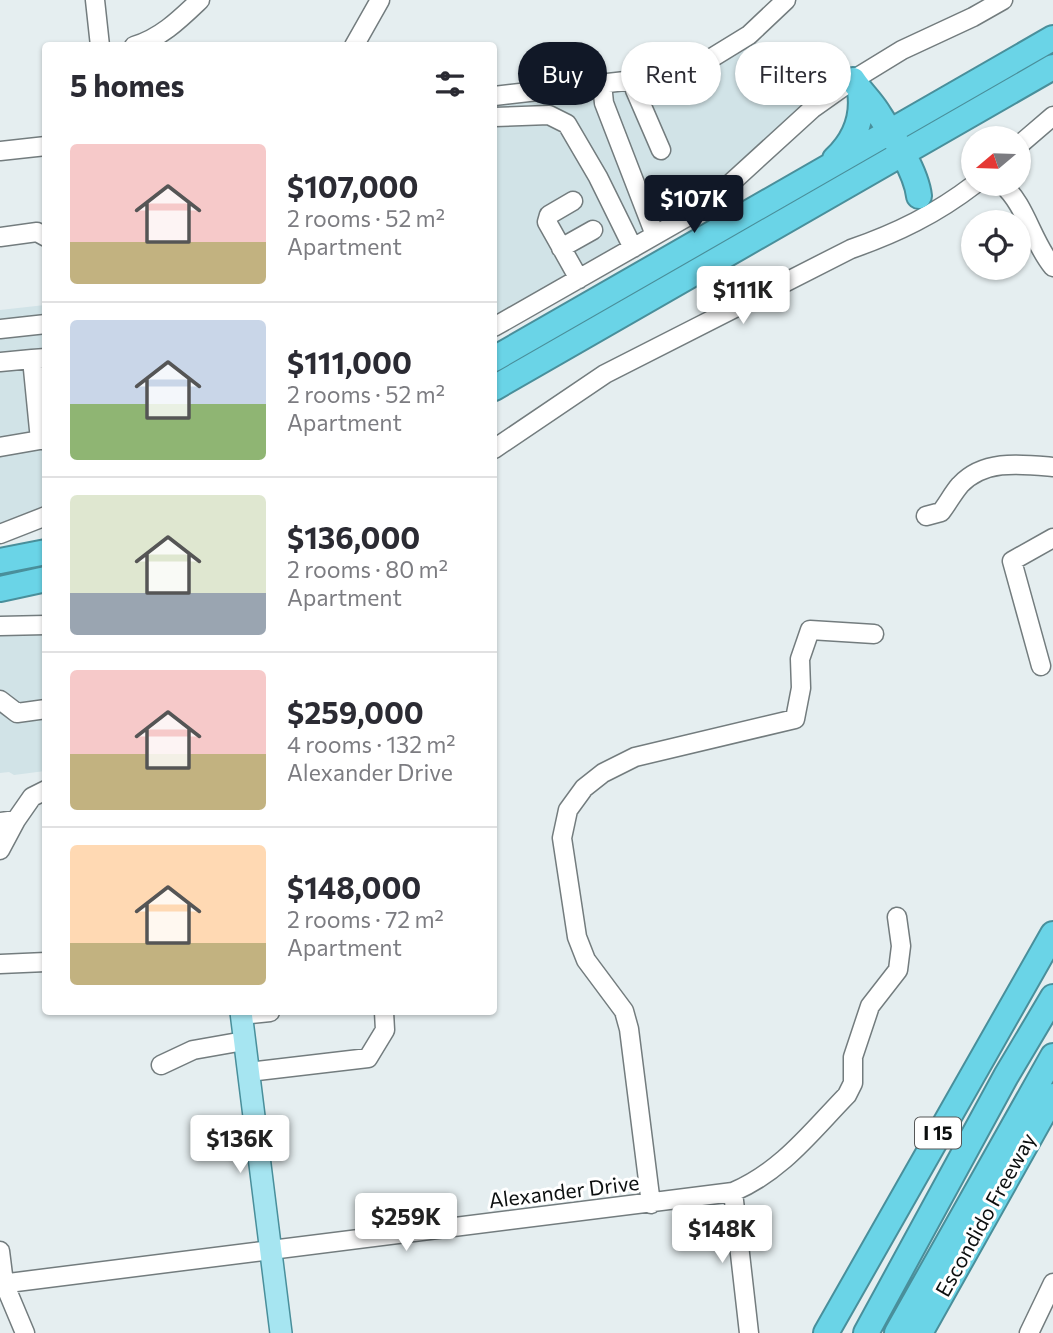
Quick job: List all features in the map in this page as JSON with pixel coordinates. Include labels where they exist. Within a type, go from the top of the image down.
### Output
[{"type":"highway","points":[[497,357],[1053,38]]},
{"type":"highway","points":[[497,386],[1053,68]]},
{"type":"highway","points":[[856,85],[875,108],[906,186],[922,198],[941,133]]},
{"type":"highway","points":[[826,168],[842,153],[856,132],[862,107],[856,85]]},
{"type":"highway","points":[[0,561],[42,553]]},
{"type":"highway","points":[[0,589],[42,580]]},
{"type":"highway","name":"I 15","points":[[825,1333],[1053,934]]},
{"type":"highway","points":[[866,1333],[1006,1076],[1053,997]]},
{"type":"highway","points":[[897,1333],[1053,1056]]},
{"type":"highway","name":"Escondido Freeway","points":[[920,1333],[1053,1096]]},
{"type":"main road","points":[[241,1015],[281,1333]]},
{"type":"street","points":[[95,0],[100,42]]},
{"type":"street","points":[[146,42],[169,29],[200,0]]},
{"type":"street","points":[[356,42],[380,0]]},
{"type":"street","points":[[721,52],[749,35],[786,0]]},
{"type":"street","points":[[497,325],[687,217],[720,192],[812,109],[856,85],[902,50],[1003,0]]},
{"type":"street","points":[[497,96],[518,93]]},
{"type":"street","points":[[605,105],[655,235]]},
{"type":"street","points":[[642,105],[661,150]]},
{"type":"street","points":[[497,117],[549,115],[568,124],[633,248]]},
{"type":"street","points":[[1031,135],[1053,116]]},
{"type":"street","points":[[0,152],[42,147]]},
{"type":"street","points":[[497,447],[606,374],[851,249],[892,234],[922,198],[961,188]]},
{"type":"street","points":[[1013,196],[1041,254],[1053,267]]},
{"type":"street","points":[[573,201],[547,218],[547,222],[579,279]]},
{"type":"street","points":[[561,248],[593,230]]},
{"type":"street","points":[[0,237],[37,232],[42,235]]},
{"type":"street","points":[[0,329],[42,324]]},
{"type":"street","points":[[0,362],[39,358],[42,420]]},
{"type":"street","points":[[0,447],[42,440]]},
{"type":"street","points":[[926,516],[941,512],[959,486],[981,470],[1006,465],[1053,467]]},
{"type":"street","points":[[0,534],[42,518]]},
{"type":"street","points":[[1041,666],[1012,561],[1053,538]]},
{"type":"street","points":[[0,626],[42,625]]},
{"type":"street","points":[[651,1204],[629,1029],[624,1011],[586,960],[577,937],[562,838],[568,810],[584,788],[603,773],[635,757],[795,719],[801,688],[800,659],[810,631],[874,634]]},
{"type":"street","points":[[0,700],[17,713],[42,710]]},
{"type":"street","points":[[0,850],[8,821],[32,797],[42,792]]},
{"type":"street","name":"Alexander Drive","points":[[2,1283],[733,1192],[752,1184],[789,1158],[847,1095],[853,1083],[853,1057],[870,1006],[898,970],[901,959],[897,917]]},
{"type":"street","points":[[0,964],[42,962]]},
{"type":"street","points":[[249,1072],[368,1058],[385,1030],[384,1015]]},
{"type":"street","points":[[162,1065],[194,1050],[244,1041]]},
{"type":"street","points":[[733,1192],[749,1333]]},
{"type":"street","points":[[0,1251],[2,1283],[25,1333]]},
{"type":"street","points":[[1030,1333],[1053,1283]]},
{"type":"shaded area","points":[[749,35],[755,42],[735,42],[735,105],[805,105],[810,111],[720,193],[497,325],[497,96],[518,93],[518,105],[607,105],[607,82],[621,81],[621,105],[721,105],[721,48]]},
{"type":"shaded area","points":[[42,305],[42,517],[0,533],[0,310]]},
{"type":"shaded area","points":[[42,625],[42,771],[14,775],[9,772],[0,773],[0,626]]}]
